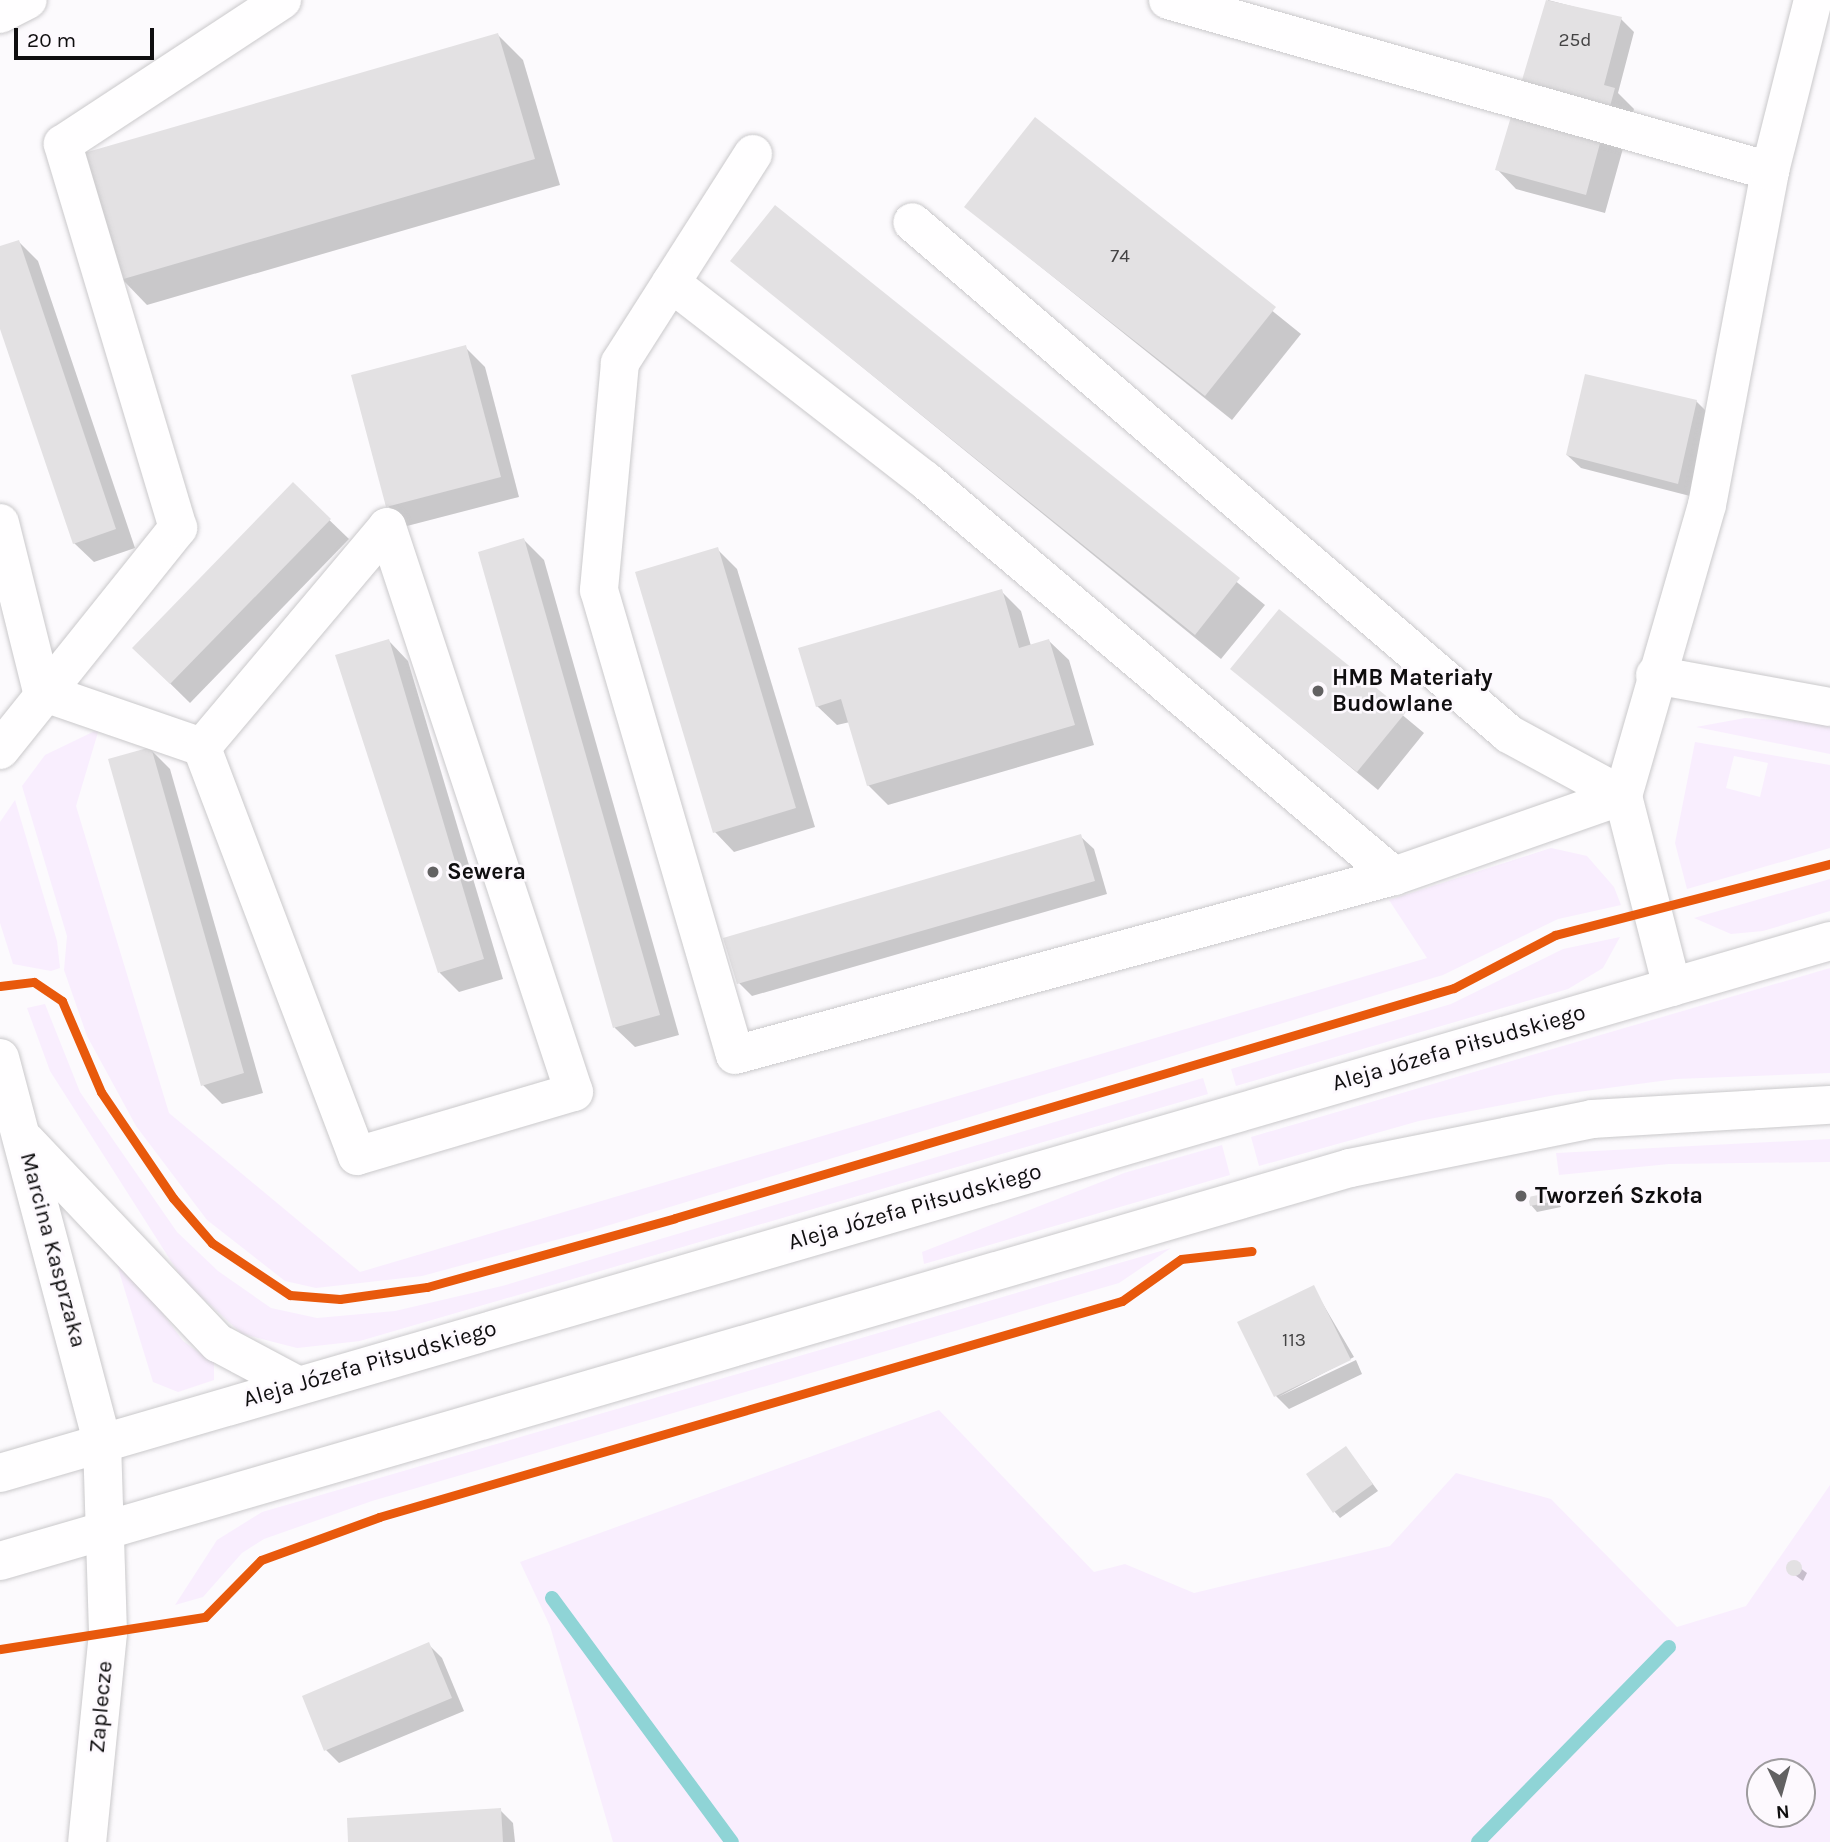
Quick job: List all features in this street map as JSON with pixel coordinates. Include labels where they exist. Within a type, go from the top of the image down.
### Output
[{"type":"street","points":[[0,14],[29,0]]},
{"type":"street","points":[[0,750],[42,692],[178,528],[63,144],[282,0]]},
{"type":"street","points":[[1168,0],[1770,172]]},
{"type":"street","points":[[1672,987],[1623,796],[1655,675],[1707,505],[1770,172],[1813,0]]},
{"type":"street","points":[[753,154],[620,363],[600,590],[735,1055],[1394,876],[1623,796]]},
{"type":"street","points":[[912,222],[1509,734],[1623,796]]},
{"type":"street","points":[[671,283],[925,480],[1394,876]]},
{"type":"street","points":[[0,523],[42,692]]},
{"type":"street","points":[[387,527],[574,1092],[357,1156],[202,747],[387,527]]},
{"type":"street","points":[[1655,675],[1830,707]]},
{"type":"street","points":[[42,692],[202,747]]},
{"type":"street","name":"Aleja Józefa Piłsudskiego","points":[[0,1473],[1830,941]]},
{"type":"street","name":"Marcina Kasprzaka","points":[[0,1058],[24,1139],[102,1442],[107,1530]]},
{"type":"street","points":[[0,1561],[1350,1168],[1592,1119],[1830,1105]]},
{"type":"street","points":[[24,1139],[218,1343],[298,1385]]},
{"type":"street","name":"Zaplecze","points":[[86,1842],[108,1633],[107,1530]]},
{"type":"shaded area","points":[[1745,718],[1830,723],[1830,754],[1696,727]]},
{"type":"shaded area","points":[[99,729],[76,806],[169,1113],[360,1272],[1427,958],[1389,900],[1551,848],[1587,856],[1614,887],[1621,905],[1558,919],[1443,975],[593,1230],[422,1276],[316,1288],[285,1281],[207,1220],[136,1126],[87,1036],[64,970],[67,936],[22,786],[45,755]]},
{"type":"shaded area","points":[[1695,742],[1830,765],[1830,848],[1687,889],[1675,843]],"holes":[[[1734,756],[1768,763],[1760,797],[1726,788]]]},
{"type":"shaded area","points":[[15,800],[57,941],[60,968],[51,971],[13,964],[0,923],[0,822]]},
{"type":"shaded area","points":[[1830,879],[1830,911],[1763,931],[1731,934],[1694,918]]},
{"type":"shaded area","points":[[1620,937],[1603,968],[1568,989],[1236,1086],[1231,1069],[1451,1004],[1563,949]]},
{"type":"shaded area","points":[[1830,968],[1830,1073],[1676,1079],[1555,1095],[1419,1121],[1259,1166],[1251,1137]]},
{"type":"shaded area","points":[[45,1004],[80,1092],[177,1232],[218,1271],[271,1308],[317,1318],[395,1311],[502,1286],[1203,1078],[1208,1094],[360,1341],[297,1348],[242,1334],[183,1280],[50,1071],[27,1008]]},
{"type":"shaded area","points":[[1830,1139],[1830,1162],[1669,1164],[1559,1175],[1556,1153]]},
{"type":"shaded area","points":[[1222,1145],[1230,1175],[924,1264],[922,1252],[1124,1173]]},
{"type":"shaded area","points":[[1171,1248],[1119,1283],[372,1501],[264,1539],[242,1553],[203,1597],[175,1605],[217,1540],[262,1512]]},
{"type":"shaded area","points":[[117,1265],[134,1274],[183,1341],[214,1363],[214,1380],[178,1392],[153,1382]]},
{"type":"shaded area","points":[[939,1410],[1094,1572],[1125,1564],[1194,1593],[1390,1546],[1456,1473],[1551,1499],[1677,1627],[1746,1606],[1830,1485],[1830,1842],[613,1842],[550,1626],[520,1562]]},
{"type":"building","points":[[1546,0],[1622,17],[1604,85],[1615,88],[1586,195],[1495,170]]},
{"type":"building","points":[[498,33],[535,159],[120,280],[84,153]]},
{"type":"building","points":[[1035,117],[1276,307],[1205,396],[964,207]]},
{"type":"building","points":[[775,205],[1240,578],[1195,635],[730,261]]},
{"type":"building","points":[[19,240],[116,529],[73,544],[0,329],[0,246]]},
{"type":"building","points":[[466,345],[501,477],[386,507],[351,375]]},
{"type":"building","points":[[1585,374],[1697,400],[1678,484],[1566,455]]},
{"type":"building","points":[[293,482],[331,519],[170,684],[132,648]]},
{"type":"building","points":[[524,538],[660,1015],[613,1028],[478,552]]},
{"type":"building","points":[[718,547],[796,808],[713,833],[635,572]]},
{"type":"building","points":[[1002,589],[1019,648],[1049,639],[1075,725],[867,786],[841,699],[816,707],[798,648]]},
{"type":"building","name":"HMB Materiały Budowlane","points":[[1279,609],[1406,712],[1357,772],[1230,669]]},
{"type":"building","name":"Sewera","points":[[389,639],[484,959],[438,973],[335,655]]},
{"type":"building","points":[[151,747],[244,1073],[201,1086],[108,759]]},
{"type":"building","points":[[1081,834],[1095,881],[737,984],[723,938]]},
{"type":"building","points":[[1554,1192],[1556,1201],[1530,1206],[1528,1197]]},
{"type":"building","points":[[1314,1285],[1351,1360],[1274,1397],[1237,1322]]},
{"type":"building","points":[[1346,1446],[1373,1484],[1333,1513],[1306,1474]]},
{"type":"building","points":[[1794,1560],[1802,1568],[1794,1576],[1786,1568]]},
{"type":"building","points":[[429,1642],[452,1698],[324,1751],[302,1696]]},
{"type":"building","points":[[501,1808],[503,1842],[348,1842],[347,1818]]},
{"type":"waterway","points":[[552,1598],[732,1842]]},
{"type":"waterway","points":[[1478,1842],[1669,1647]]},
{"type":"cycle path","points":[[0,986],[34,982],[62,1001],[101,1092],[173,1198],[212,1243],[290,1295],[340,1299],[427,1287],[675,1218],[1454,988],[1555,935],[1830,864]]},
{"type":"cycle path","points":[[0,1649],[205,1617],[261,1560],[379,1517],[1122,1301],[1181,1259],[1252,1251]]},
{"type":"place","name":"HMB Materiały Budowlane","points":[[1318,691]]},
{"type":"place","name":"Sewera","points":[[433,872]]},
{"type":"place","name":"Tworzeń Szkoła","points":[[1521,1196]]}]
